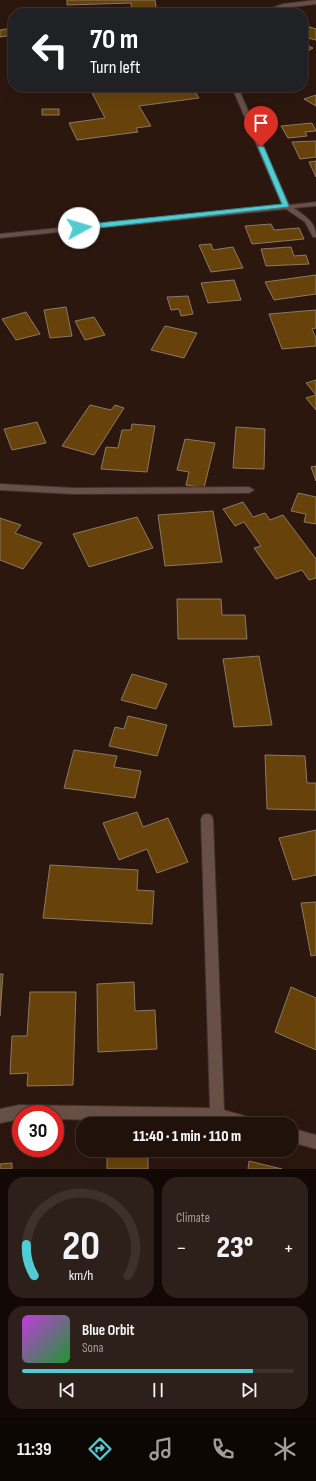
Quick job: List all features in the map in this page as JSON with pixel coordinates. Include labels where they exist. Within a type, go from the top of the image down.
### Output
[{"type":"street","points":[[267,8],[316,2]]},
{"type":"street","points":[[237,92],[286,206],[308,221],[316,235]]},
{"type":"street","points":[[0,236],[316,204]]},
{"type":"street","points":[[0,487],[73,492],[249,490]]},
{"type":"street","points":[[207,819],[217,1115]]},
{"type":"street","points":[[0,1116],[19,1112],[217,1115],[224,1117]]},
{"type":"street","points":[[298,1138],[316,1142]]},
{"type":"building","points":[[67,0],[155,0],[156,8],[132,8],[131,3],[67,5]]},
{"type":"building","points":[[308,27],[316,29],[316,40],[308,38]]},
{"type":"building","points":[[8,29],[8,36],[0,37],[0,30]]},
{"type":"building","points":[[308,46],[313,48],[308,51]]},
{"type":"building","points":[[92,92],[195,92],[199,98],[139,106],[151,126],[136,128],[138,132],[77,140],[69,123],[105,118]]},
{"type":"building","points":[[316,95],[316,106],[304,99]]},
{"type":"building","points":[[42,109],[59,109],[59,115],[42,115]]},
{"type":"building","points":[[312,123],[316,131],[305,132],[307,136],[288,138],[281,126]]},
{"type":"building","points":[[316,141],[316,157],[300,159],[292,142]]},
{"type":"building","points":[[316,161],[316,177],[309,162]]},
{"type":"building","points":[[271,224],[274,230],[299,228],[304,239],[252,244],[245,226]]},
{"type":"building","points":[[211,244],[213,250],[233,247],[243,268],[211,272],[199,245]]},
{"type":"building","points":[[291,247],[294,256],[306,255],[309,264],[266,266],[261,249]]},
{"type":"building","points":[[316,275],[316,294],[274,300],[265,282]]},
{"type":"building","points":[[234,280],[241,300],[208,303],[201,283]]},
{"type":"building","points":[[188,296],[193,314],[181,316],[179,309],[171,310],[167,297]]},
{"type":"building","points":[[66,307],[72,336],[50,338],[44,310]]},
{"type":"building","points":[[316,310],[316,328],[312,329],[316,338],[316,346],[282,349],[269,314]]},
{"type":"building","points":[[26,312],[40,334],[16,340],[2,319]]},
{"type":"building","points":[[94,317],[105,335],[85,340],[75,321]]},
{"type":"building","points":[[165,326],[197,333],[184,358],[151,350]]},
{"type":"building","points":[[316,380],[316,395],[306,383]]},
{"type":"building","points":[[316,395],[316,410],[306,398]]},
{"type":"building","points":[[90,405],[111,410],[115,405],[124,408],[94,455],[62,446]]},
{"type":"building","points":[[37,422],[46,443],[12,450],[4,429]]},
{"type":"building","points":[[132,424],[155,426],[147,472],[101,469],[106,447],[118,448],[122,430],[131,430]]},
{"type":"building","points":[[236,427],[265,429],[264,469],[233,468]]},
{"type":"building","points":[[185,439],[215,443],[204,488],[186,485],[189,472],[177,470]]},
{"type":"building","points":[[316,466],[316,481],[311,467]]},
{"type":"building","points":[[298,493],[316,497],[316,524],[304,522],[306,514],[291,511]]},
{"type":"building","points":[[243,502],[253,517],[265,513],[270,520],[283,515],[316,559],[316,578],[309,580],[302,570],[276,579],[254,548],[261,546],[244,522],[235,526],[223,509]]},
{"type":"building","points":[[213,511],[222,562],[165,566],[158,515]]},
{"type":"building","points":[[137,517],[153,548],[89,567],[73,534]]},
{"type":"building","points":[[0,518],[21,525],[15,533],[42,543],[23,569],[0,560]]},
{"type":"building","points":[[177,599],[221,599],[222,615],[245,615],[247,639],[178,639]]},
{"type":"building","points":[[259,656],[272,725],[234,727],[223,659]]},
{"type":"building","points":[[132,674],[167,684],[156,709],[121,700]]},
{"type":"building","points":[[128,716],[167,725],[157,756],[109,746],[115,727],[124,729]]},
{"type":"building","points":[[74,750],[117,756],[114,767],[141,771],[135,798],[64,788]]},
{"type":"building","points":[[265,755],[305,756],[307,783],[316,783],[316,810],[267,809]]},
{"type":"building","points":[[137,812],[143,827],[168,818],[188,862],[157,873],[147,849],[119,860],[103,823]]},
{"type":"building","points":[[316,830],[316,875],[293,880],[279,838]]},
{"type":"building","points":[[50,865],[138,870],[137,890],[154,891],[152,924],[43,918]]},
{"type":"building","points":[[316,902],[316,955],[311,956],[301,903]]},
{"type":"building","points":[[0,974],[3,974],[0,1016]]},
{"type":"building","points":[[134,982],[135,1011],[155,1010],[157,1049],[98,1052],[97,984]]},
{"type":"building","points":[[291,987],[316,998],[316,1050],[275,1032]]},
{"type":"building","points":[[30,992],[76,992],[73,1085],[27,1086],[28,1073],[10,1074],[12,1036],[27,1036]]},
{"type":"building","points":[[107,1157],[148,1157],[148,1169],[107,1169]]},
{"type":"building","points":[[249,1161],[282,1169],[248,1169]]},
{"type":"building","points":[[12,1163],[12,1169],[0,1169],[0,1164]]},
{"type":"route","points":[[79,228],[286,206],[261,147]]}]
